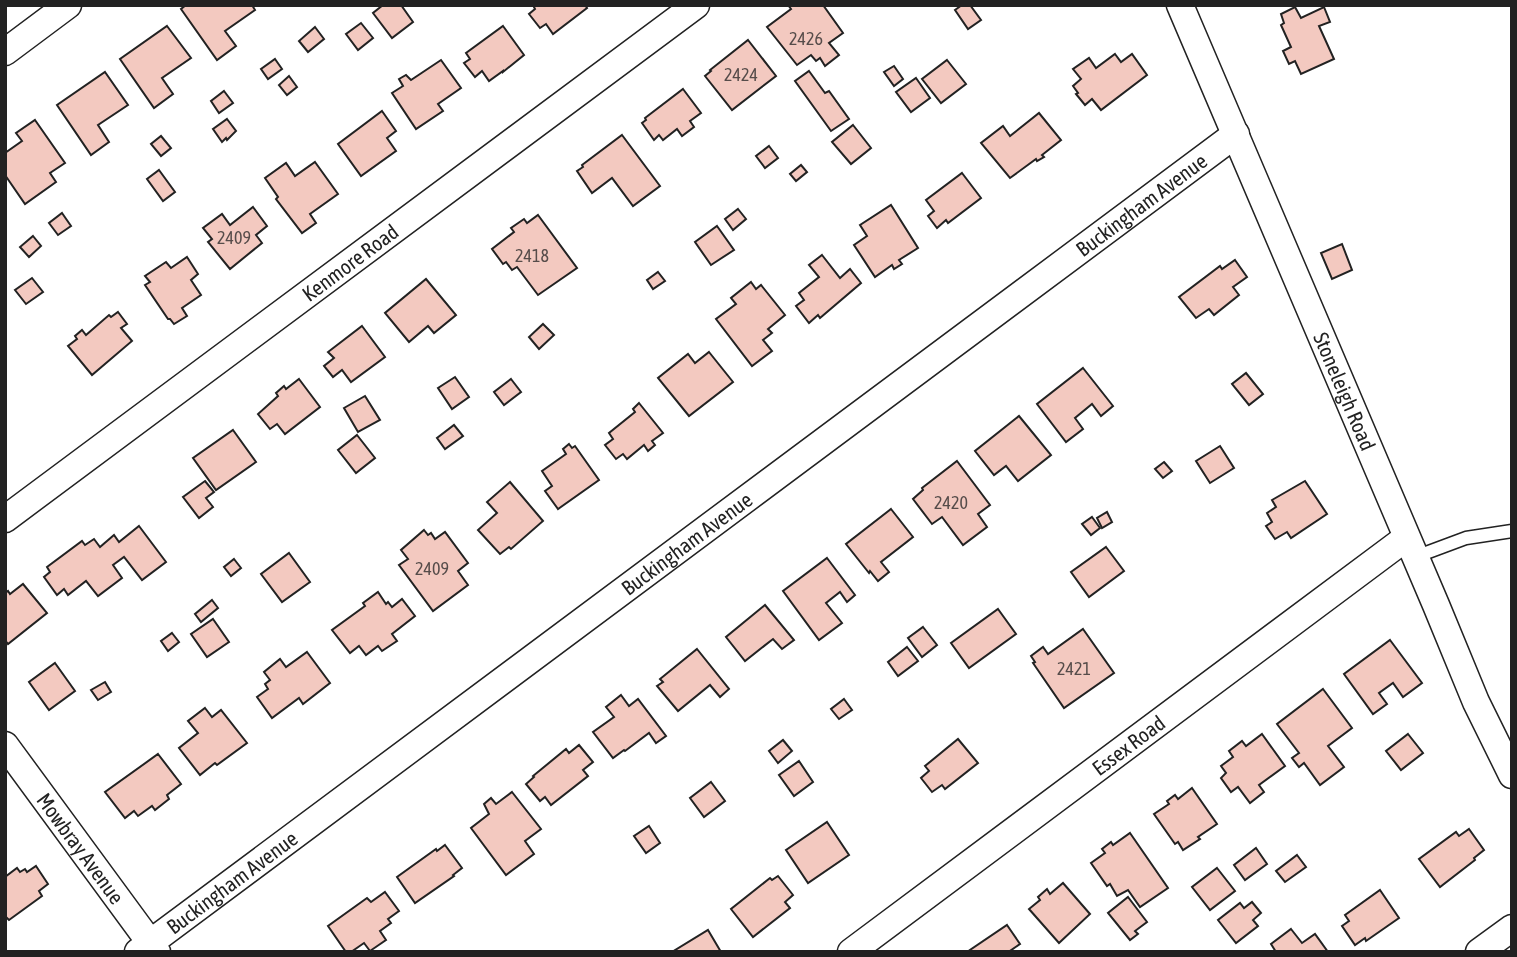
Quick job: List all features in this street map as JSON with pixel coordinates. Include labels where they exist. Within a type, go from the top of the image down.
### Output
[{"type":"street","points":[[5,52],[68,5]]},
{"type":"street","name":"Kenmore Road","points":[[5,519],[696,5]]},
{"type":"street","name":"Stoneleigh Road","points":[[1180,5],[1415,542],[1476,702],[1512,775]]},
{"type":"street","name":"Buckingham Avenue","points":[[148,949],[1236,134]]},
{"type":"street","name":"Essex Road","points":[[851,952],[1415,542]]},
{"type":"street","name":"Mowbray Avenue","points":[[5,745],[148,949]]},
{"type":"street","points":[[1479,952],[1512,928]]},
{"type":"lane","points":[[1415,542],[1512,531]]},
{"type":"building","points":[[186,5],[252,5],[255,10],[225,31],[236,46],[217,60],[181,9]]},
{"type":"building","points":[[383,5],[401,5],[413,22],[392,38],[373,13]]},
{"type":"building","points":[[533,5],[585,5],[587,8],[553,34],[546,24],[540,28],[529,14],[535,9]]},
{"type":"building","points":[[788,5],[823,5],[843,33],[829,43],[839,55],[825,66],[820,58],[816,61],[811,55],[797,65],[767,27],[791,9]]},
{"type":"building","points":[[962,5],[970,5],[981,20],[968,29],[955,10]]},
{"type":"building","points":[[1295,7],[1301,18],[1324,7],[1330,22],[1319,26],[1334,59],[1301,74],[1295,61],[1289,64],[1283,51],[1291,47],[1281,25],[1284,23],[1281,14]]},
{"type":"building","points":[[361,23],[373,38],[358,50],[346,34]]},
{"type":"building","points":[[167,26],[191,58],[162,78],[173,94],[154,108],[120,59]]},
{"type":"building","points":[[503,26],[524,55],[489,81],[482,71],[475,77],[464,63],[470,59],[466,53]]},
{"type":"building","points":[[315,27],[324,39],[308,52],[299,41]]},
{"type":"building","points":[[748,40],[776,76],[732,110],[705,76]]},
{"type":"building","points":[[1115,54],[1121,62],[1132,54],[1147,75],[1101,110],[1092,99],[1085,105],[1073,86],[1081,79],[1073,69],[1089,58],[1096,68]]},
{"type":"building","points":[[275,59],[282,69],[268,79],[261,69]]},
{"type":"building","points":[[441,60],[461,88],[438,104],[443,111],[416,129],[392,93],[403,86],[399,79],[406,75],[411,80]]},
{"type":"building","points":[[947,60],[966,84],[941,103],[922,79]]},
{"type":"building","points":[[894,66],[903,79],[894,86],[884,72]]},
{"type":"building","points":[[809,71],[825,93],[829,91],[849,119],[831,131],[795,81]]},
{"type":"building","points":[[105,72],[128,105],[98,125],[109,142],[91,155],[57,105]]},
{"type":"building","points":[[289,76],[297,87],[287,95],[279,85]]},
{"type":"building","points":[[916,78],[930,98],[911,112],[896,92]]},
{"type":"building","points":[[683,89],[701,113],[690,121],[694,127],[682,136],[677,129],[663,140],[659,135],[654,140],[642,123]]},
{"type":"building","points":[[224,91],[233,103],[219,113],[211,101]]},
{"type":"building","points":[[382,111],[396,131],[387,138],[396,151],[361,176],[338,144]]},
{"type":"building","points":[[1039,113],[1061,140],[1042,155],[1044,157],[1037,161],[1036,159],[1010,178],[981,143],[1003,126],[1010,136]]},
{"type":"building","points":[[227,119],[236,131],[222,142],[213,129]]},
{"type":"building","points":[[35,120],[65,163],[50,173],[56,182],[25,204],[5,175],[5,153],[22,141],[16,133]]},
{"type":"building","points":[[853,125],[871,148],[851,164],[832,142]]},
{"type":"building","points":[[622,135],[660,186],[633,206],[612,178],[592,193],[577,171]]},
{"type":"building","points":[[161,136],[171,148],[161,156],[151,144]]},
{"type":"building","points":[[769,146],[778,158],[765,168],[756,156]]},
{"type":"building","points":[[315,162],[338,194],[310,214],[316,223],[302,233],[276,199],[278,197],[265,178],[286,163],[295,176]]},
{"type":"building","points":[[801,165],[807,172],[796,181],[790,174]]},
{"type":"building","points":[[159,170],[175,192],[163,201],[147,179]]},
{"type":"building","points":[[962,173],[981,198],[937,228],[928,216],[934,211],[926,200]]},
{"type":"building","points":[[891,205],[918,248],[899,260],[902,264],[894,269],[892,265],[875,277],[854,245],[867,236],[860,225]]},
{"type":"building","points":[[253,207],[267,226],[256,235],[262,243],[230,269],[208,242],[212,239],[203,228],[222,214],[230,225]]},
{"type":"building","points":[[738,209],[746,219],[733,230],[725,219]]},
{"type":"building","points":[[62,213],[71,226],[58,235],[49,223]]},
{"type":"building","points":[[538,215],[577,268],[538,295],[517,267],[512,270],[506,262],[503,264],[492,249],[514,232],[511,228],[524,219],[527,223]]},
{"type":"building","points":[[717,226],[734,250],[711,265],[695,242]]},
{"type":"building","points":[[33,236],[41,246],[29,257],[20,247]]},
{"type":"building","points":[[1342,244],[1352,270],[1332,279],[1321,253]]},
{"type":"building","points":[[822,255],[840,278],[850,269],[861,283],[820,318],[818,315],[809,323],[796,306],[804,300],[799,293],[819,277],[809,265]]},
{"type":"building","points":[[187,257],[198,274],[191,280],[201,295],[182,308],[187,316],[174,324],[145,285],[150,282],[145,276],[166,262],[171,268]]},
{"type":"building","points":[[1235,260],[1247,277],[1233,287],[1239,295],[1214,315],[1209,309],[1196,318],[1179,297],[1220,266],[1222,269]]},
{"type":"building","points":[[658,272],[665,281],[653,289],[647,280]]},
{"type":"building","points":[[32,278],[43,292],[26,304],[15,290]]},
{"type":"building","points":[[426,279],[456,315],[434,333],[428,326],[409,342],[385,313]]},
{"type":"building","points":[[751,282],[756,289],[761,285],[785,315],[768,329],[772,333],[763,340],[772,351],[752,366],[716,319],[736,304],[731,298]]},
{"type":"building","points":[[118,312],[127,324],[121,328],[132,341],[92,375],[68,346],[77,339],[75,336],[82,330],[86,335],[109,315],[111,317]]},
{"type":"building","points":[[543,324],[554,335],[539,349],[529,337]]},
{"type":"building","points":[[362,326],[385,357],[351,382],[342,370],[333,377],[324,366],[334,358],[328,352]]},
{"type":"building","points":[[709,352],[733,382],[689,416],[658,378],[688,354],[695,363]]},
{"type":"building","points":[[1083,368],[1113,406],[1101,416],[1092,404],[1075,418],[1083,429],[1066,442],[1037,404]]},
{"type":"building","points":[[1246,373],[1263,394],[1249,405],[1232,384]]},
{"type":"building","points":[[455,377],[469,397],[452,409],[438,388]]},
{"type":"building","points":[[299,379],[320,407],[285,434],[277,424],[270,429],[258,414],[278,396],[276,393],[284,386],[286,389]]},
{"type":"building","points":[[511,379],[521,392],[504,405],[494,392]]},
{"type":"building","points":[[365,396],[380,420],[358,432],[344,408]]},
{"type":"building","points":[[639,403],[663,433],[652,441],[655,445],[648,451],[644,445],[627,459],[623,454],[616,459],[605,445],[613,439],[609,433],[635,412],[633,409]]},
{"type":"building","points":[[1019,416],[1051,455],[1018,481],[1006,466],[994,475],[975,451]]},
{"type":"building","points":[[454,425],[463,436],[445,449],[437,438]]},
{"type":"building","points":[[233,430],[256,462],[216,490],[193,458]]},
{"type":"building","points":[[357,435],[375,458],[356,473],[338,450]]},
{"type":"building","points":[[569,444],[572,448],[575,446],[599,480],[558,509],[545,491],[552,486],[542,471],[566,454],[563,449]]},
{"type":"building","points":[[1220,446],[1234,468],[1210,483],[1196,461]]},
{"type":"building","points":[[957,461],[990,505],[978,514],[987,527],[963,545],[942,517],[932,524],[913,499],[922,488]]},
{"type":"building","points":[[1164,462],[1172,471],[1163,478],[1155,469]]},
{"type":"building","points":[[205,481],[214,492],[206,498],[213,507],[199,518],[183,497]]},
{"type":"building","points":[[1305,481],[1327,514],[1291,538],[1287,532],[1275,539],[1266,526],[1272,522],[1267,513],[1276,507],[1272,500]]},
{"type":"building","points":[[510,482],[543,521],[511,549],[509,547],[500,554],[478,530],[497,513],[487,502]]},
{"type":"building","points":[[891,509],[913,537],[881,562],[889,572],[878,581],[846,544]]},
{"type":"building","points":[[1107,512],[1112,522],[1102,528],[1097,518]]},
{"type":"building","points":[[1092,517],[1100,528],[1091,535],[1082,524]]},
{"type":"building","points":[[139,526],[166,562],[142,580],[124,557],[113,565],[122,578],[98,596],[86,581],[68,595],[64,589],[57,595],[44,577],[50,572],[47,567],[82,541],[85,545],[94,539],[100,547],[114,535],[119,542]]},
{"type":"building","points":[[424,530],[428,535],[431,533],[435,539],[445,532],[468,563],[458,571],[468,585],[433,611],[399,565],[408,559],[401,550]]},
{"type":"building","points":[[1106,547],[1124,571],[1089,597],[1071,572]]},
{"type":"building","points":[[289,553],[310,582],[282,602],[261,574]]},
{"type":"building","points":[[827,558],[855,595],[847,602],[840,592],[826,603],[842,623],[819,640],[783,591]]},
{"type":"building","points":[[234,559],[241,568],[231,576],[224,567]]},
{"type":"building","points":[[23,584],[47,613],[8,644],[5,640],[5,593],[8,591],[10,594]]},
{"type":"building","points":[[378,592],[386,604],[388,602],[392,607],[402,599],[415,616],[392,634],[397,641],[382,651],[378,646],[366,655],[359,646],[350,653],[332,630],[365,606],[363,603]]},
{"type":"building","points":[[212,600],[218,608],[201,622],[195,614]]},
{"type":"building","points":[[765,605],[794,640],[782,649],[773,639],[745,661],[726,637]]},
{"type":"building","points":[[998,609],[1016,634],[969,668],[951,643]]},
{"type":"building","points":[[213,619],[229,642],[207,657],[191,634]]},
{"type":"building","points":[[923,627],[937,645],[922,657],[908,638]]},
{"type":"building","points":[[1083,629],[1114,673],[1064,708],[1031,656],[1043,647],[1048,654]]},
{"type":"building","points":[[172,633],[179,642],[168,651],[161,641]]},
{"type":"building","points":[[1390,640],[1422,683],[1403,697],[1393,683],[1379,693],[1387,704],[1373,714],[1344,674]]},
{"type":"building","points":[[907,647],[918,661],[898,676],[888,662]]},
{"type":"building","points":[[697,649],[729,689],[720,697],[710,685],[678,711],[657,686],[663,682],[660,679]]},
{"type":"building","points":[[307,652],[330,683],[303,704],[299,698],[272,718],[257,697],[268,689],[265,684],[270,680],[264,672],[280,659],[286,667]]},
{"type":"building","points":[[55,663],[75,691],[49,710],[29,682]]},
{"type":"building","points":[[105,682],[111,692],[98,700],[91,690]]},
{"type":"building","points":[[1323,689],[1352,728],[1328,746],[1344,767],[1320,785],[1304,763],[1299,767],[1292,758],[1299,753],[1277,724]]},
{"type":"building","points":[[621,695],[629,706],[638,699],[666,736],[656,743],[649,733],[613,758],[593,732],[614,717],[606,707]]},
{"type":"building","points":[[844,699],[852,710],[839,719],[831,709]]},
{"type":"building","points":[[205,708],[212,717],[221,710],[247,743],[200,775],[179,748],[198,733],[188,721]]},
{"type":"building","points":[[1262,734],[1285,766],[1259,785],[1264,792],[1250,803],[1238,787],[1231,792],[1221,778],[1226,773],[1221,766],[1233,757],[1229,751],[1242,741],[1246,746]]},
{"type":"building","points":[[1408,734],[1423,753],[1401,770],[1386,751]]},
{"type":"building","points":[[958,739],[978,763],[945,789],[942,785],[932,792],[921,778],[929,771],[925,766]]},
{"type":"building","points":[[783,740],[792,751],[778,763],[769,751]]},
{"type":"building","points":[[579,745],[593,762],[583,770],[588,776],[551,805],[545,797],[540,801],[526,784],[566,749],[569,753]]},
{"type":"building","points":[[158,754],[181,784],[167,795],[169,799],[155,810],[152,806],[138,816],[134,811],[125,818],[105,792]]},
{"type":"building","points":[[799,761],[813,782],[794,796],[779,775]]},
{"type":"building","points":[[711,782],[725,801],[704,817],[690,798]]},
{"type":"building","points":[[1192,788],[1217,824],[1183,850],[1178,842],[1175,844],[1154,814],[1169,804],[1167,801],[1175,795],[1178,799]]},
{"type":"building","points":[[512,792],[541,829],[525,841],[534,854],[506,875],[471,828],[489,814],[484,804],[491,798],[496,804]]},
{"type":"building","points":[[827,822],[849,855],[808,883],[786,850]]},
{"type":"building","points":[[649,826],[660,843],[646,853],[634,836]]},
{"type":"building","points":[[1469,829],[1484,850],[1440,887],[1419,859],[1456,832],[1459,836]]},
{"type":"building","points":[[1130,833],[1168,888],[1140,907],[1128,890],[1117,896],[1091,863],[1105,853],[1102,849],[1111,842],[1113,845]]},
{"type":"building","points":[[445,845],[462,868],[415,903],[397,877]]},
{"type":"building","points":[[1256,848],[1267,864],[1245,880],[1234,865]]},
{"type":"building","points":[[1297,855],[1306,867],[1285,882],[1276,871]]},
{"type":"building","points":[[36,866],[48,884],[39,891],[42,896],[9,920],[5,919],[5,877],[17,868],[20,872],[25,869],[27,872]]},
{"type":"building","points":[[1217,868],[1235,891],[1210,910],[1192,887]]},
{"type":"building","points":[[778,876],[793,895],[785,902],[790,908],[753,937],[731,909],[770,878],[772,880]]},
{"type":"building","points":[[1063,883],[1090,914],[1059,943],[1029,909],[1040,900],[1038,897],[1047,889],[1050,894]]},
{"type":"building","points":[[1380,890],[1399,918],[1366,941],[1365,938],[1355,945],[1342,926],[1349,921],[1345,915]]},
{"type":"building","points":[[385,892],[399,911],[388,919],[391,923],[380,931],[386,940],[370,951],[364,943],[351,952],[346,952],[328,926],[367,898],[371,902]]},
{"type":"building","points":[[1128,897],[1147,922],[1135,931],[1138,934],[1130,940],[1108,913]]},
{"type":"building","points":[[1252,902],[1261,913],[1253,920],[1258,926],[1236,943],[1218,920],[1240,903],[1244,908]]},
{"type":"building","points":[[1007,925],[1020,944],[1011,952],[967,952]]},
{"type":"building","points":[[1291,929],[1302,943],[1315,934],[1328,952],[1276,952],[1271,944]]},
{"type":"building","points":[[708,930],[721,952],[672,952]]}]
